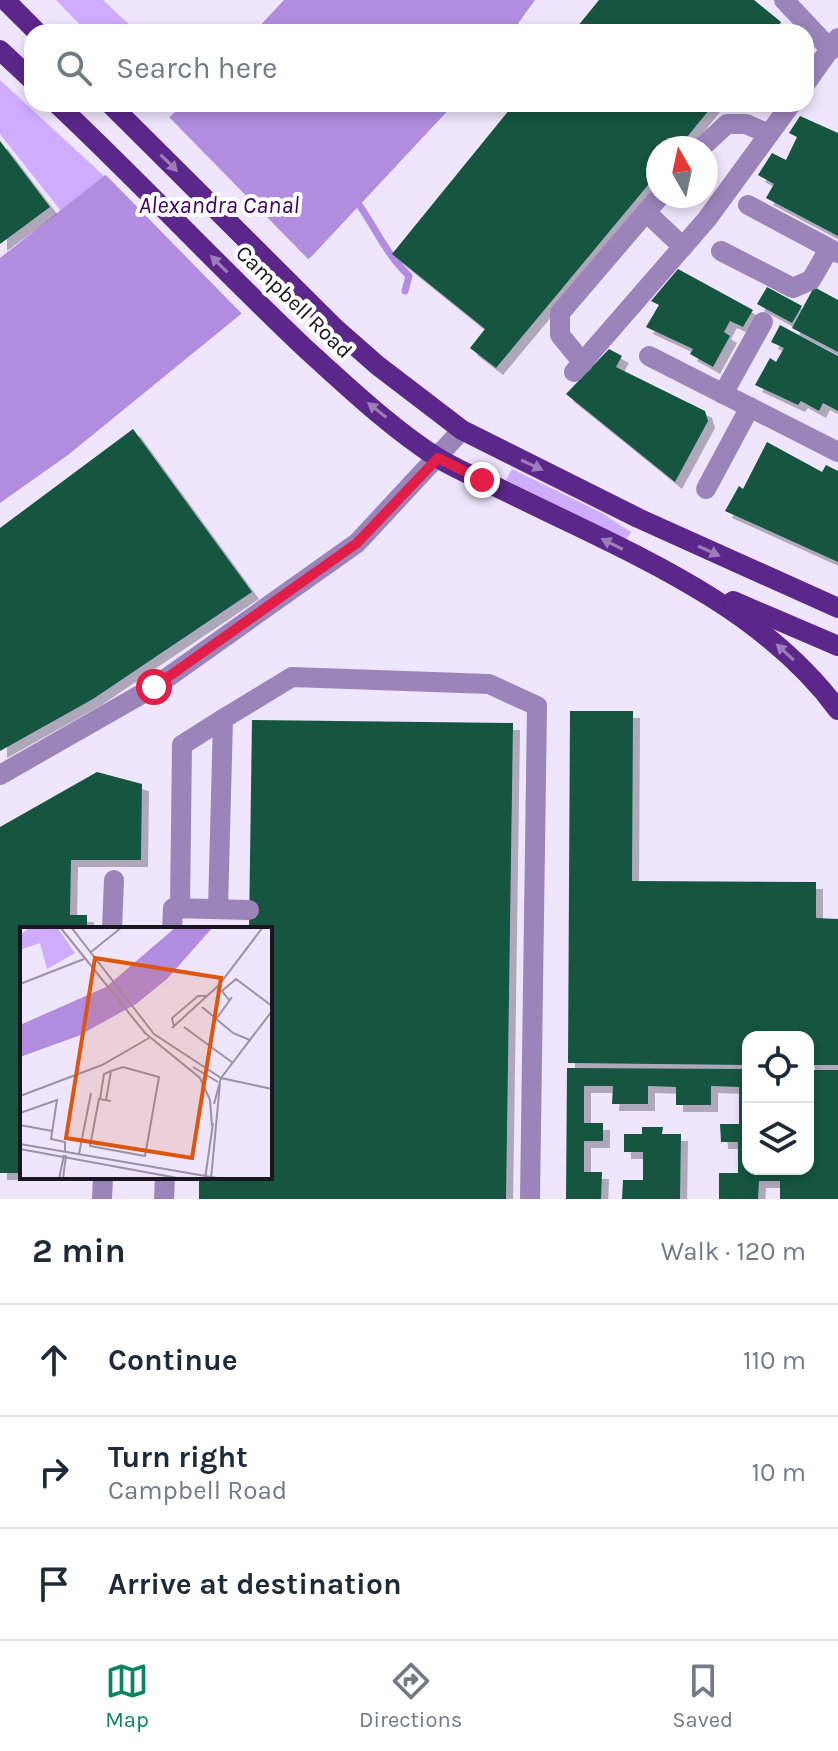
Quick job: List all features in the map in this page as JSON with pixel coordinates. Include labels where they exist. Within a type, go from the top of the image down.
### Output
[{"type":"main road","points":[[5,0],[29,24]]},
{"type":"main road","points":[[0,50],[24,72]]},
{"type":"main road","name":"Campbell Road","points":[[66,112],[274,319],[346,385],[438,458],[681,581],[838,646]]},
{"type":"main road","name":"Campbell Road","points":[[118,112],[300,294],[377,365],[462,430],[638,518],[838,608]]},
{"type":"main road","name":"Campbell Road","points":[[681,581],[774,642],[803,669],[838,710]]},
{"type":"street","points":[[784,0],[811,24]]},
{"type":"street","points":[[814,26],[834,44],[814,72]]},
{"type":"street","points":[[650,208],[560,313],[560,335],[579,367],[683,247],[742,174],[785,112]]},
{"type":"street","points":[[714,136],[727,124],[746,124],[769,134]]},
{"type":"street","points":[[721,251],[793,288],[811,280],[833,251],[748,205]]},
{"type":"street","points":[[646,212],[683,247]]},
{"type":"street","points":[[723,394],[763,322]]},
{"type":"street","points":[[649,356],[838,452]]},
{"type":"street","points":[[706,489],[750,407]]},
{"type":"street","points":[[0,775],[154,687],[357,543],[462,430]]},
{"type":"street","points":[[180,908],[182,745],[292,677],[489,684],[537,706],[530,1199]]},
{"type":"street","points":[[218,909],[223,719]]},
{"type":"street","points":[[112,927],[114,880]]},
{"type":"street","points":[[172,927],[173,908],[249,910]]},
{"type":"street","points":[[102,1199],[103,1179]]},
{"type":"street","points":[[164,1199],[165,1179]]},
{"type":"shaded area","points":[[56,0],[103,0],[128,24],[79,24]]},
{"type":"shaded area","points":[[0,80],[24,102],[24,112],[35,112],[104,176],[61,211],[0,134]]},
{"type":"shaded area","points":[[512,469],[602,513],[631,532],[626,540],[506,480]]},
{"type":"water","points":[[284,0],[535,0],[518,24],[262,24]]},
{"type":"water","name":"Alexandra Canal","points":[[175,112],[447,112],[312,256],[68,455],[0,503],[0,258],[104,176]]},
{"type":"pier","points":[[167,115],[311,262],[245,317],[103,172]]},
{"type":"building","points":[[599,0],[754,0],[781,22],[779,24],[580,24]]},
{"type":"building","points":[[507,112],[707,112],[688,136],[646,136],[646,187],[496,368],[470,348],[485,329],[392,254]]},
{"type":"building","points":[[800,116],[838,133],[838,236],[766,198],[774,184],[758,175],[772,153],[786,160],[797,137],[789,133]]},
{"type":"building","points":[[0,141],[50,207],[0,244]]},
{"type":"building","points":[[678,269],[753,310],[743,327],[730,321],[724,332],[730,336],[713,367],[690,354],[693,349],[646,327],[659,305],[651,301]]},
{"type":"building","points":[[767,287],[802,306],[792,323],[757,304]]},
{"type":"building","points":[[814,287],[838,300],[838,352],[792,328]]},
{"type":"building","points":[[780,325],[838,356],[838,411],[823,403],[819,411],[801,401],[798,405],[755,385],[770,358],[776,362],[784,348],[771,342]]},
{"type":"building","points":[[609,349],[622,356],[616,367],[705,411],[708,421],[675,482],[566,394]]},
{"type":"building","points":[[133,429],[252,592],[93,699],[0,751],[0,528]]},
{"type":"building","points":[[767,442],[822,472],[826,465],[838,471],[838,562],[725,511],[739,486],[743,489]]},
{"type":"building","points":[[570,711],[633,711],[632,881],[816,882],[816,918],[838,919],[838,1065],[814,1065],[814,1031],[742,1031],[742,1065],[568,1063]]},
{"type":"building","points":[[252,720],[513,723],[506,1199],[199,1199],[199,1179],[272,1179],[272,927],[249,927]]},
{"type":"building","points":[[97,772],[142,784],[141,860],[71,860],[70,915],[87,915],[87,927],[20,927],[20,1173],[0,1173],[0,827]]},
{"type":"building","points":[[567,1068],[742,1069],[742,1175],[814,1175],[814,1070],[838,1070],[838,1199],[780,1199],[780,1181],[759,1181],[758,1199],[719,1199],[719,1173],[738,1173],[738,1142],[721,1142],[720,1124],[739,1124],[739,1087],[711,1086],[711,1105],[676,1105],[676,1087],[648,1086],[648,1104],[612,1104],[613,1086],[584,1086],[584,1123],[603,1123],[603,1141],[584,1141],[584,1172],[602,1172],[601,1199],[566,1199]]},
{"type":"building","points":[[642,1127],[663,1127],[662,1134],[681,1134],[680,1199],[622,1199],[623,1180],[643,1180],[643,1152],[624,1152],[624,1134],[642,1134]]},
{"type":"waterway","points":[[360,206],[388,251],[409,276],[405,291]]},
{"type":"route","points":[[154,687],[357,543],[438,458],[482,480]]}]
